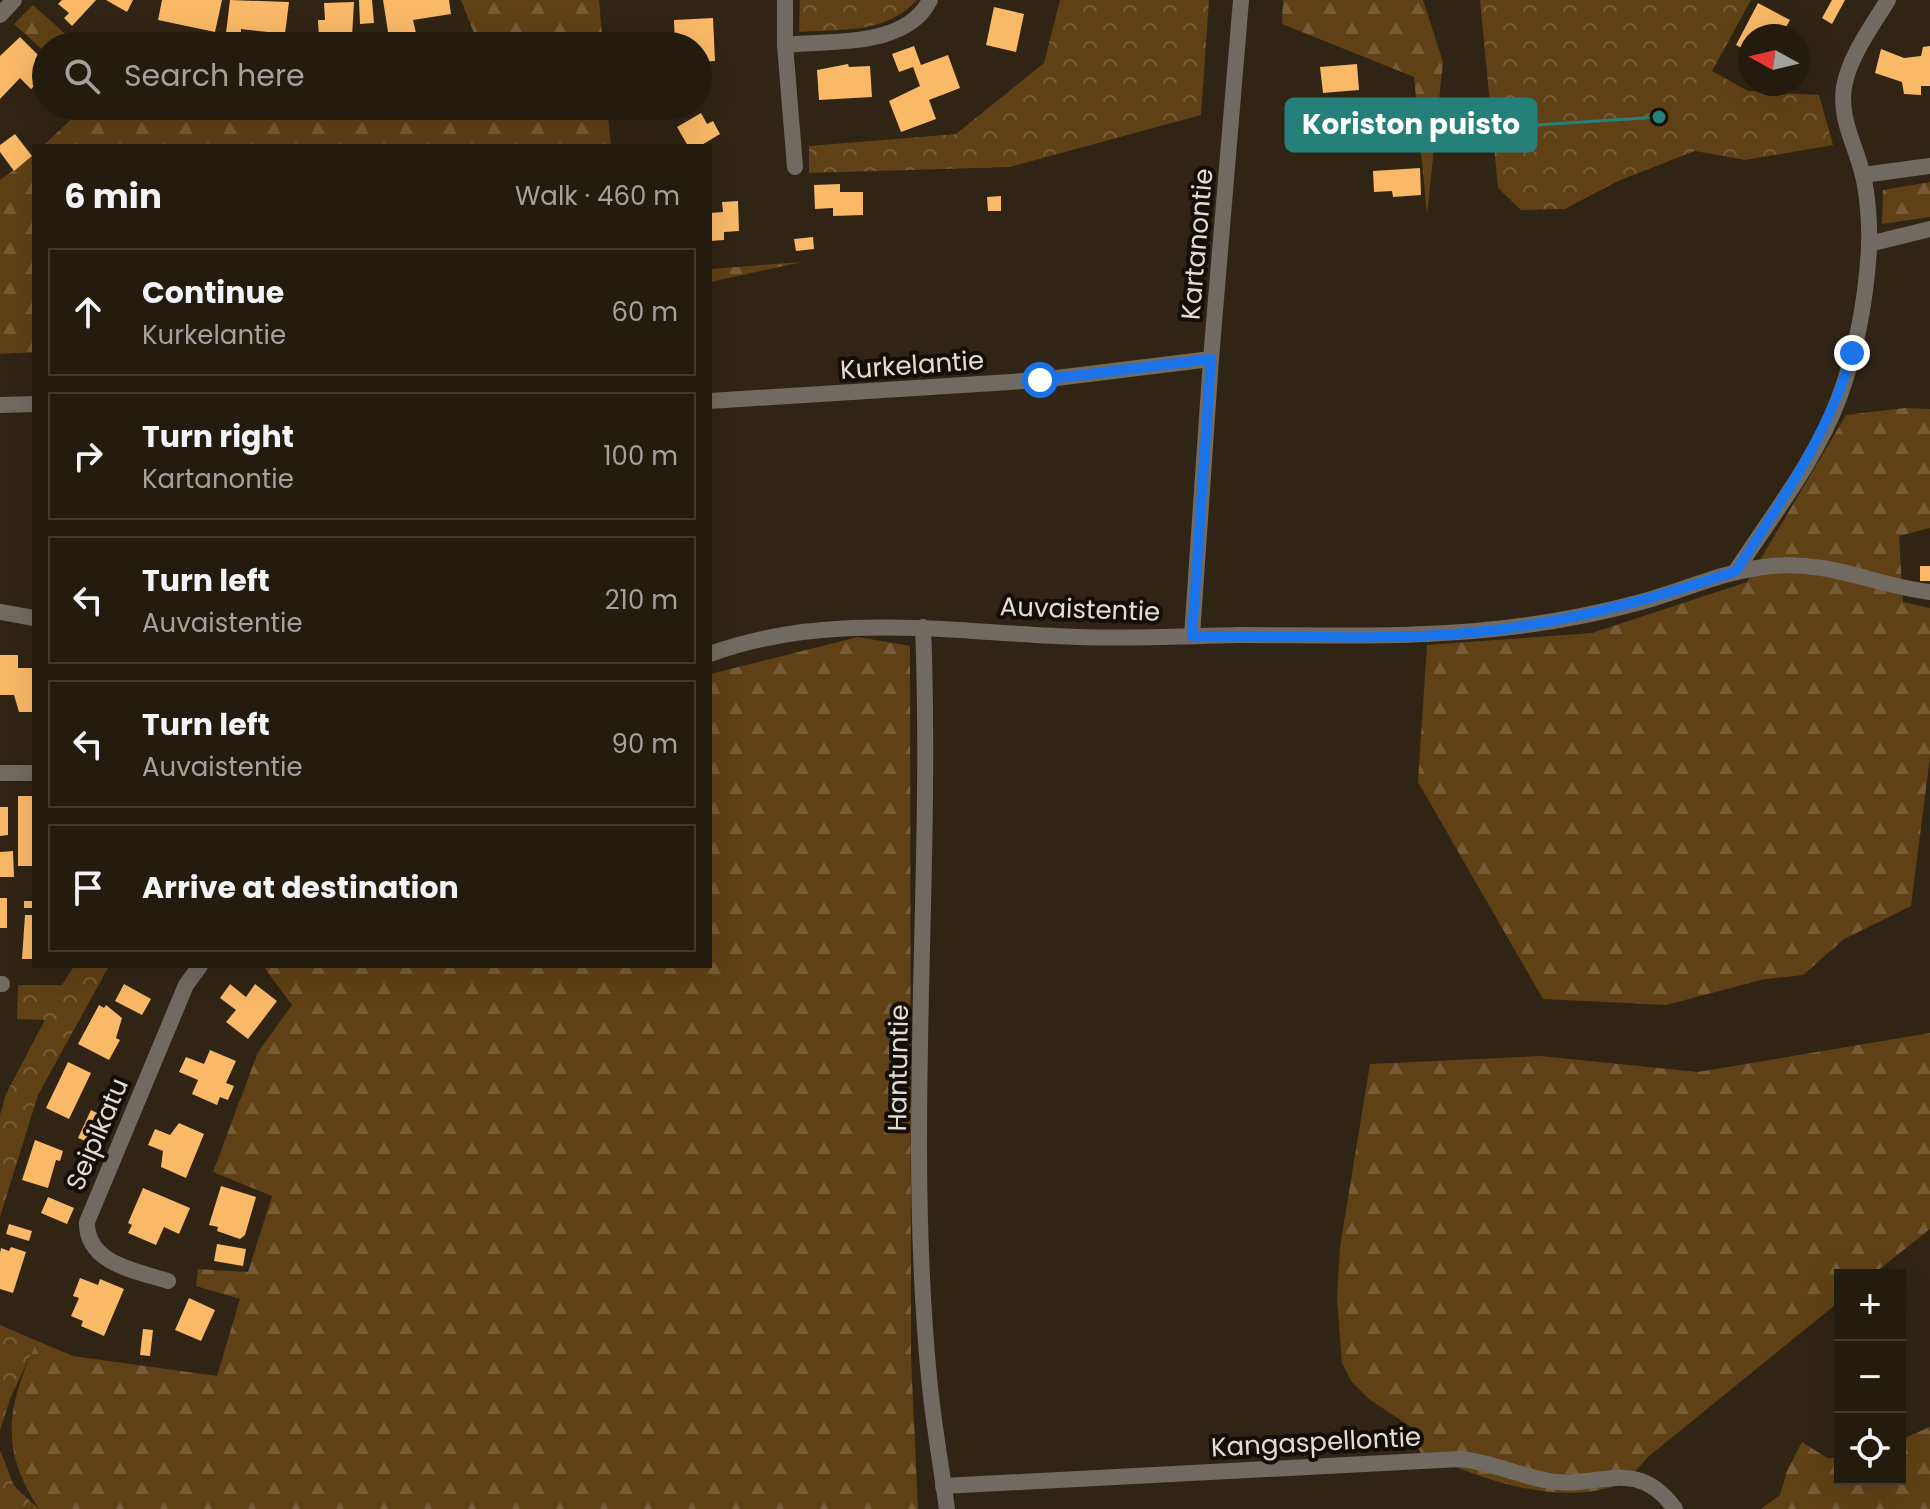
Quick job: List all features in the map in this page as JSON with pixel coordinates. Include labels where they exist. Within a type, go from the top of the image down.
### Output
[{"type":"street","points":[[0,15],[14,0]]},
{"type":"street","points":[[785,0],[785,45],[795,167]]},
{"type":"street","points":[[785,45],[894,32],[920,16],[930,0]]},
{"type":"street","name":"Kartanontie","points":[[1192,636],[1241,0]]},
{"type":"street","points":[[1736,571],[1815,446],[1839,399],[1865,290],[1869,244],[1863,175],[1843,112],[1844,87],[1849,70],[1888,0]]},
{"type":"street","points":[[1863,175],[1930,166]]},
{"type":"street","points":[[1869,244],[1930,229]]},
{"type":"street","name":"Kurkelantie","points":[[712,401],[1040,380],[1211,359]]},
{"type":"street","points":[[0,405],[32,404]]},
{"type":"street","name":"Auvaistentie","points":[[712,653],[772,636],[835,627],[923,627],[1078,637],[1427,634],[1526,626],[1641,602],[1736,571],[1804,565],[1841,569],[1906,589],[1930,592]]},
{"type":"street","points":[[0,612],[32,618]]},
{"type":"street","name":"Hantuntie","points":[[923,627],[926,749],[921,1182],[929,1377],[947,1509]]},
{"type":"street","points":[[0,773],[32,773]]},
{"type":"street","name":"Seipikatu","points":[[168,1281],[99,1254],[89,1238],[87,1222],[186,985],[199,968]]},
{"type":"street","name":"Kangaspellontie","points":[[943,1486],[1460,1459],[1490,1462],[1542,1480],[1567,1483],[1618,1476],[1643,1480],[1675,1509]]},
{"type":"green space","points":[[461,0],[599,0],[602,32],[474,32]]},
{"type":"green space","points":[[800,0],[917,0],[892,19],[877,24],[847,30],[799,32]]},
{"type":"green space","points":[[1060,0],[1209,0],[1201,115],[1010,167],[809,173],[809,146],[956,134],[1044,63]]},
{"type":"green space","points":[[1283,0],[1423,0],[1443,62],[1427,215],[1414,77],[1282,24]]},
{"type":"green space","points":[[1480,0],[1751,0],[1712,71],[1738,85],[1738,96],[1819,95],[1833,145],[1745,160],[1695,151],[1618,181],[1565,209],[1521,210],[1498,188]]},
{"type":"green space","points":[[33,5],[63,32],[32,32],[32,40],[14,24]]},
{"type":"green space","points":[[70,120],[608,120],[611,144],[45,144]]},
{"type":"green space","points":[[32,156],[32,352],[0,354],[0,180]]},
{"type":"green space","points":[[1930,182],[1930,217],[1882,224],[1883,190]]},
{"type":"green space","points":[[802,262],[712,282],[712,269]]},
{"type":"green space","points":[[1905,408],[1930,409],[1930,528],[1899,536],[1903,602],[1930,608],[1930,757],[1911,906],[1844,939],[1803,975],[1765,979],[1666,1005],[1543,999],[1418,782],[1427,645],[1592,633],[1747,582],[1846,415]]},
{"type":"green space","points":[[858,637],[910,646],[911,1357],[918,1509],[39,1509],[18,1467],[12,1428],[19,1387],[37,1341],[73,1356],[217,1376],[240,1299],[196,1286],[198,1269],[248,1272],[272,1196],[213,1172],[258,1052],[292,1005],[264,968],[712,968],[712,674]]},
{"type":"green space","points":[[73,968],[108,968],[38,1095],[0,1217],[0,1115],[6,1094],[45,1020],[17,1019],[18,985],[62,985]]},
{"type":"green space","points":[[1930,1033],[1930,1229],[1880,1269],[1834,1269],[1834,1306],[1649,1456],[1618,1485],[1568,1493],[1543,1491],[1491,1480],[1420,1452],[1411,1427],[1369,1399],[1351,1381],[1342,1363],[1337,1298],[1340,1247],[1370,1064],[1540,1056],[1698,1072]]},
{"type":"green space","points":[[0,1325],[37,1341],[10,1399],[0,1431]]},
{"type":"green space","points":[[1930,1427],[1930,1509],[1761,1509],[1780,1495],[1787,1471],[1802,1442],[1827,1458],[1834,1458],[1834,1485],[1906,1485],[1906,1437]]},
{"type":"green space","points":[[0,1450],[14,1486],[39,1509],[0,1509]]},
{"type":"building","points":[[62,0],[96,0],[72,26],[64,18],[69,13],[58,4]]},
{"type":"building","points":[[106,0],[133,0],[127,12]]},
{"type":"building","points":[[162,0],[222,0],[215,32],[158,20]]},
{"type":"building","points":[[230,0],[289,2],[285,32],[241,29],[241,32],[226,32]]},
{"type":"building","points":[[359,0],[372,0],[374,23],[360,24]]},
{"type":"building","points":[[383,0],[449,0],[451,14],[413,20],[416,32],[388,32]]},
{"type":"building","points":[[1832,0],[1845,0],[1832,24],[1822,18]]},
{"type":"building","points":[[354,2],[352,32],[319,32],[318,20],[325,20],[324,3]]},
{"type":"building","points":[[1758,3],[1790,20],[1788,24],[1747,24]]},
{"type":"building","points":[[994,7],[1024,14],[1016,52],[986,45]]},
{"type":"building","points":[[713,18],[715,61],[712,61],[712,32],[674,32],[674,20]]},
{"type":"building","points":[[20,37],[32,49],[31,89],[20,78],[0,99],[0,56]]},
{"type":"building","points":[[914,46],[921,65],[948,55],[960,88],[929,100],[936,119],[901,132],[889,101],[920,86],[913,67],[899,72],[892,54]]},
{"type":"building","points":[[1930,46],[1930,86],[1921,86],[1921,95],[1904,94],[1902,82],[1875,73],[1881,49],[1904,58],[1921,56],[1923,47]]},
{"type":"building","points":[[848,64],[849,67],[870,66],[872,97],[819,100],[817,70]]},
{"type":"building","points":[[1357,64],[1359,90],[1323,93],[1320,67]]},
{"type":"building","points":[[689,120],[705,120],[707,124],[713,121],[720,134],[703,144],[687,144],[677,127]]},
{"type":"building","points":[[15,134],[32,156],[14,171],[0,152],[0,145]]},
{"type":"building","points":[[1420,168],[1421,195],[1393,197],[1392,191],[1374,192],[1373,171]]},
{"type":"building","points":[[840,184],[840,192],[863,192],[863,215],[833,216],[833,208],[815,209],[814,185]]},
{"type":"building","points":[[1001,196],[1001,211],[988,211],[987,197]]},
{"type":"building","points":[[738,201],[739,231],[724,232],[724,240],[712,241],[712,213],[723,212],[722,202]]},
{"type":"building","points":[[813,237],[814,249],[796,251],[794,239]]},
{"type":"building","points":[[1920,566],[1930,566],[1930,581],[1920,581]]},
{"type":"building","points":[[0,655],[18,655],[18,668],[32,668],[32,712],[19,712],[14,695],[0,695]]},
{"type":"building","points":[[18,796],[32,796],[32,866],[18,866]]},
{"type":"building","points":[[0,807],[8,807],[8,835],[0,836]]},
{"type":"building","points":[[13,851],[14,877],[0,877],[0,852]]},
{"type":"building","points":[[0,898],[7,898],[7,928],[0,928]]},
{"type":"building","points":[[24,901],[32,901],[32,908],[24,908]]},
{"type":"building","points":[[25,915],[32,915],[32,959],[22,959]]},
{"type":"building","points":[[124,984],[151,999],[142,1015],[115,1001]]},
{"type":"building","points":[[230,984],[246,997],[255,984],[277,1001],[248,1039],[226,1022],[236,1010],[220,998]]},
{"type":"building","points":[[99,1005],[104,1008],[106,1005],[122,1018],[116,1038],[120,1040],[109,1060],[78,1044]]},
{"type":"building","points":[[210,1050],[236,1061],[226,1083],[234,1086],[228,1100],[220,1097],[217,1105],[192,1094],[198,1080],[179,1072],[186,1057],[204,1064]]},
{"type":"building","points":[[68,1062],[91,1073],[69,1119],[46,1108]]},
{"type":"building","points":[[91,1110],[107,1118],[95,1145],[78,1138]]},
{"type":"building","points":[[179,1123],[204,1134],[186,1178],[161,1167],[163,1151],[148,1145],[155,1129],[170,1135]]},
{"type":"building","points":[[35,1140],[63,1151],[60,1161],[56,1160],[48,1188],[22,1180]]},
{"type":"building","points":[[221,1186],[256,1197],[245,1235],[240,1239],[209,1225]]},
{"type":"building","points":[[143,1188],[190,1208],[179,1234],[164,1227],[156,1245],[128,1233],[132,1225],[128,1223]]},
{"type":"building","points":[[48,1197],[74,1208],[67,1224],[41,1213]]},
{"type":"building","points":[[9,1224],[32,1231],[29,1241],[6,1234]]},
{"type":"building","points":[[217,1244],[246,1249],[243,1266],[214,1261]]},
{"type":"building","points":[[11,1247],[26,1252],[13,1293],[0,1289],[1,1248],[9,1251]]},
{"type":"building","points":[[80,1278],[98,1285],[100,1279],[124,1289],[104,1336],[81,1326],[83,1321],[71,1316],[79,1298],[73,1296]]},
{"type":"building","points":[[189,1298],[215,1310],[201,1341],[175,1330]]},
{"type":"building","points":[[143,1329],[153,1330],[150,1356],[140,1355]]},
{"type":"place","name":"Koriston puisto","points":[[1659,117]]},
{"type":"route","points":[[1040,380],[1211,359],[1192,636],[1427,634],[1526,626],[1585,615],[1641,602],[1736,571],[1822,434],[1839,399],[1852,353]]}]
